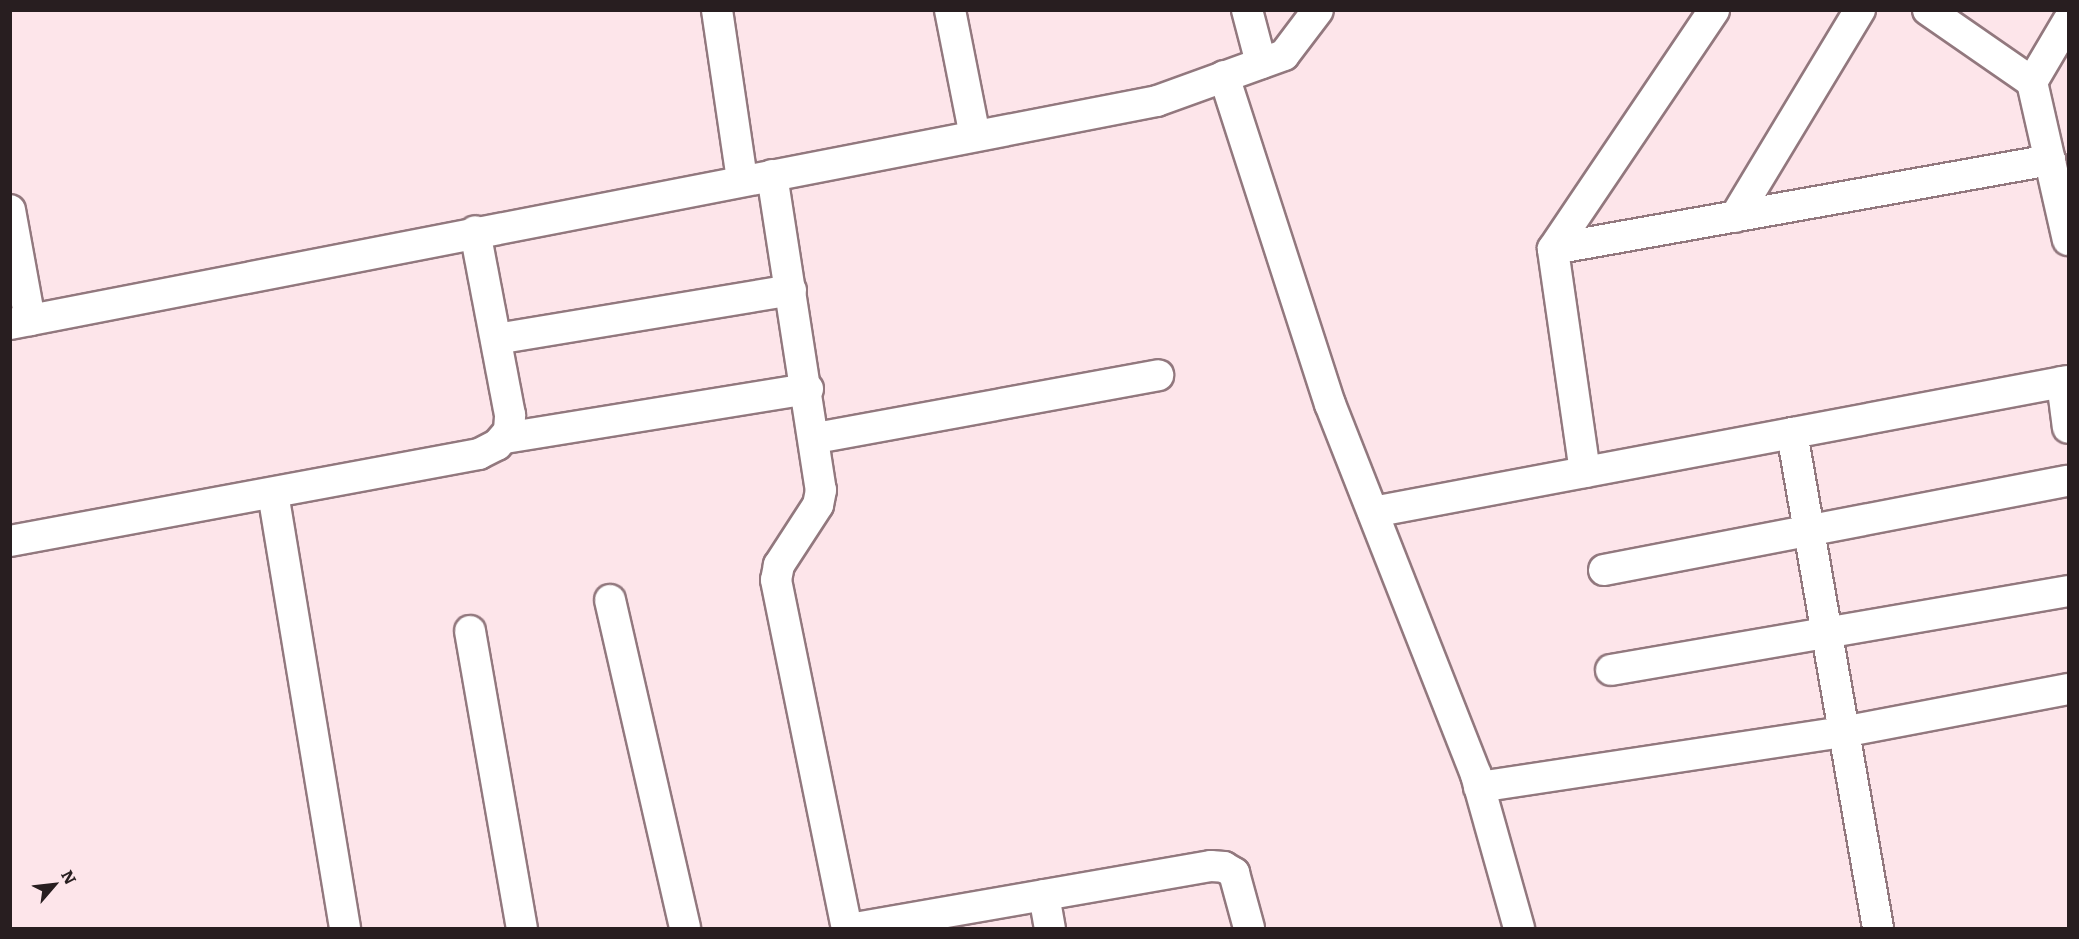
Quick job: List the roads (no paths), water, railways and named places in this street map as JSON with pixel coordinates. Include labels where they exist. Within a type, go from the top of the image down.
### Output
[{"type":"street","points":[[717,10],[742,180]]},
{"type":"street","points":[[950,10],[975,136]]},
{"type":"street","points":[[1247,10],[1261,63]]},
{"type":"street","points":[[10,210],[20,322],[475,231],[1158,101],[1284,55],[1318,10]]},
{"type":"street","points":[[1585,472],[1553,249],[1714,10]]},
{"type":"street","points":[[1735,217],[1860,10]]},
{"type":"street","points":[[1928,10],[2032,82],[2068,240]]},
{"type":"street","points":[[2032,82],[2068,21]]},
{"type":"street","points":[[1224,76],[1330,404],[1479,787],[1519,928]]},
{"type":"street","points":[[1553,249],[2050,160]]},
{"type":"street","points":[[772,175],[821,472],[818,505],[779,565],[776,580],[847,928]]},
{"type":"street","points":[[475,231],[510,415],[505,438]]},
{"type":"street","points":[[496,339],[791,290]]},
{"type":"street","points":[[816,438],[1158,375]]},
{"type":"street","points":[[1372,512],[2065,381],[2068,428]]},
{"type":"street","points":[[10,541],[479,454],[505,438],[808,389]]},
{"type":"street","points":[[1792,433],[1807,531],[1878,928]]},
{"type":"street","points":[[1604,570],[2068,481]]},
{"type":"street","points":[[273,493],[345,928]]},
{"type":"street","points":[[1611,670],[2068,591]]},
{"type":"street","points":[[610,600],[685,928]]},
{"type":"street","points":[[470,631],[522,928]]},
{"type":"street","points":[[1479,787],[1843,732],[2068,689]]},
{"type":"street","points":[[855,928],[1224,867],[1240,884],[1249,928]]},
{"type":"street","points":[[1044,895],[1050,928]]}]
